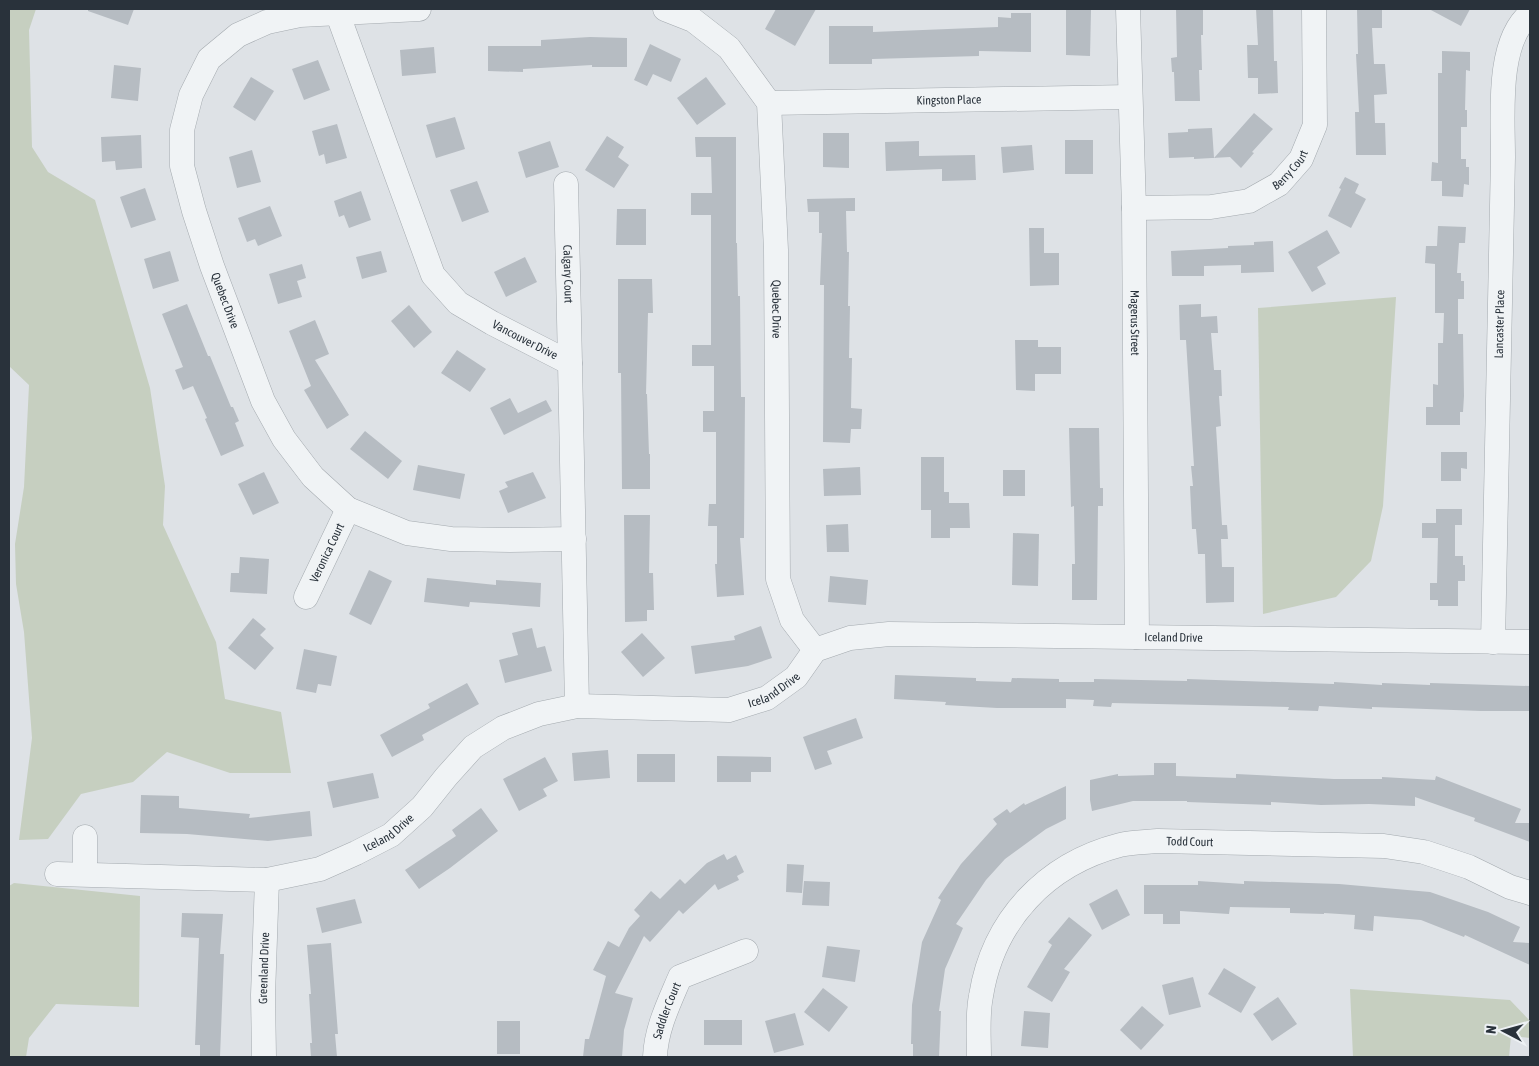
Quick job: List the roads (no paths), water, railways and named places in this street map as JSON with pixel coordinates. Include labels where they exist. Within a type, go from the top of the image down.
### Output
[{"type":"street","name":"Quebec Drive","points":[[419,9],[300,15],[267,22],[238,35],[209,59],[191,95],[182,130],[182,166],[212,266],[263,401],[284,439],[313,477],[348,509],[407,533],[452,539],[574,538]]},
{"type":"street","points":[[665,9],[693,20],[729,48],[768,102]]},
{"type":"street","name":"Magerus Street","points":[[1128,9],[1134,208],[1137,638]]},
{"type":"street","name":"Berry Court","points":[[1134,208],[1211,207],[1249,201],[1279,184],[1301,158],[1315,125],[1314,9]]},
{"type":"street","name":"Vancouver Drive","points":[[337,12],[433,276],[458,302],[492,323],[570,363],[577,706]]},
{"type":"street","name":"Lancaster Place","points":[[1493,642],[1503,90],[1508,51],[1523,20],[1530,14]]},
{"type":"street","name":"Kingston Place","points":[[768,102],[1130,97]]},
{"type":"street","name":"Quebec Drive","points":[[768,102],[776,250],[778,579],[792,620],[815,650]]},
{"type":"street","name":"Calgary Court","points":[[566,184],[570,363]]},
{"type":"street","name":"Veronica Court","points":[[306,598],[348,509]]},
{"type":"street","name":"Iceland Drive","points":[[57,874],[267,880],[320,869],[356,854],[391,835],[422,807],[473,747],[503,728],[539,714],[577,706],[729,710],[767,698],[796,677],[815,650],[850,638],[889,634],[1530,642]]},
{"type":"street","points":[[84,874],[86,837]]},
{"type":"street","name":"Todd Court","points":[[979,1057],[980,996],[993,951],[1014,914],[1045,881],[1079,859],[1121,844],[1158,841],[1384,846],[1424,852],[1468,867],[1510,887],[1530,893]]},
{"type":"street","name":"Greenland Drive","points":[[264,1057],[263,995],[267,880]]},
{"type":"street","name":"Saddler Court","points":[[655,1057],[655,1047],[663,1015],[680,977],[746,951]]}]
